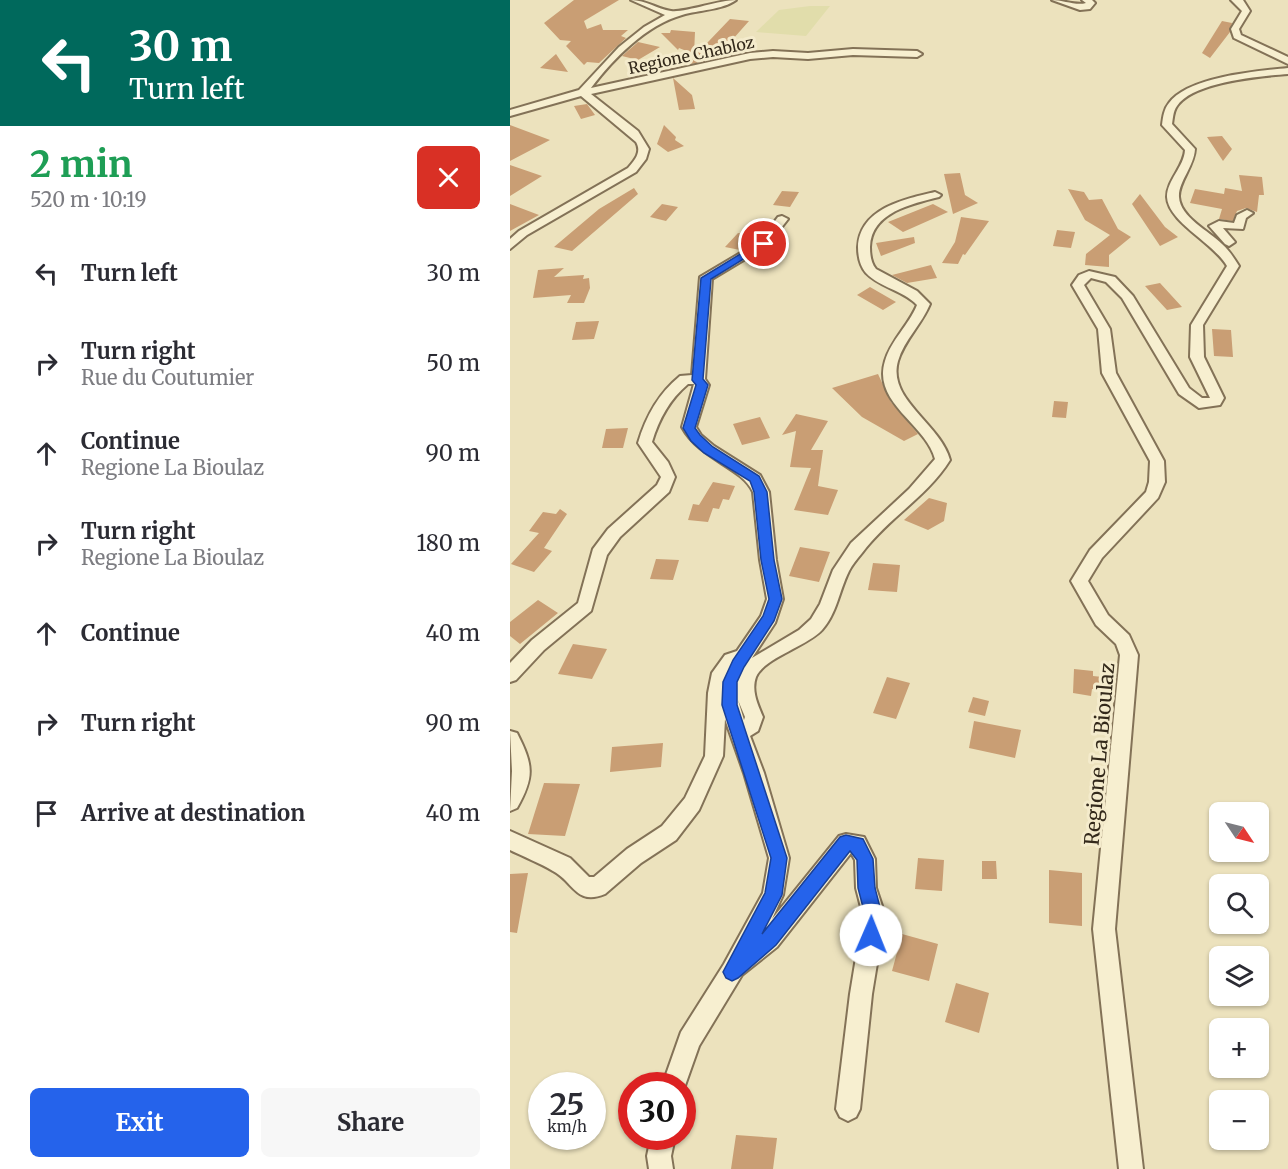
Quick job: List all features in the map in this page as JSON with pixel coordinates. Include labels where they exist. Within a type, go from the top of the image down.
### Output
[{"type":"street","points":[[635,0],[671,15]]},
{"type":"street","points":[[510,245],[523,233],[632,170],[643,158],[643,146],[636,136],[583,92],[590,81],[655,22],[671,15],[732,0]]},
{"type":"street","points":[[1056,0],[1088,7],[1091,3],[1086,0]]},
{"type":"street","points":[[1234,0],[1240,2],[1246,11],[1235,29],[1237,36],[1288,61]]},
{"type":"street","name":"Regione Chabloz","points":[[510,113],[583,92],[761,55],[808,56],[853,52],[917,54]]},
{"type":"street","points":[[1247,213],[1242,215],[1239,227],[1215,225],[1229,241],[1222,248],[1174,207],[1172,195],[1190,162],[1190,149],[1167,125],[1168,115],[1175,102],[1190,93],[1258,73],[1288,71]]},
{"type":"street","points":[[740,732],[751,725],[754,717],[746,701],[744,687],[760,658],[791,643],[816,626],[830,604],[841,570],[859,545],[917,490],[943,460],[935,440],[909,413],[894,390],[890,370],[898,347],[924,304],[918,297],[871,271],[866,260],[863,242],[867,228],[876,218],[900,205],[935,195]]},
{"type":"street","points":[[679,1072],[689,1040],[732,972],[773,895],[779,858],[740,732],[729,705],[730,682],[769,618],[776,599],[768,560],[762,500],[755,479],[709,450],[695,438],[689,428],[702,385],[698,380],[706,278],[764,244],[782,219]]},
{"type":"street","name":"Regione La Bioulaz","points":[[1131,1169],[1104,929],[1129,655],[1123,640],[1102,620],[1079,581],[1096,554],[1153,494],[1157,482],[1157,461],[1109,373],[1104,329],[1078,285],[1082,278],[1089,275],[1099,275],[1108,279],[1132,304],[1175,381],[1197,403],[1212,404],[1217,398],[1197,357],[1197,325],[1233,266],[1229,254],[1222,248]]},
{"type":"street","points":[[510,675],[538,645],[585,606],[599,553],[614,533],[664,488],[668,477],[663,466],[645,443],[653,417],[670,391],[685,379],[698,380]]},
{"type":"street","points":[[510,840],[563,865],[585,886],[598,888],[634,856],[669,833],[692,804],[714,756],[717,693],[721,673],[731,660],[744,656]]},
{"type":"street","points":[[510,739],[520,758],[522,782],[510,802]]},
{"type":"street","points":[[732,972],[769,939],[846,843],[857,844],[865,859],[866,888],[874,915],[861,994],[848,1109]]},
{"type":"street","points":[[660,1150],[659,1156],[662,1169]]},
{"type":"shaded area","points":[[830,6],[806,36],[756,32],[779,10]]},
{"type":"building","points":[[574,0],[619,0],[584,21],[587,29],[601,24],[603,30],[628,30],[621,36],[626,38],[599,63],[587,62],[584,65],[566,46],[571,41],[560,40],[544,23]]},
{"type":"building","points":[[730,19],[749,21],[719,58],[686,65]]},
{"type":"building","points":[[1222,21],[1232,23],[1230,32],[1210,58],[1202,53]]},
{"type":"building","points":[[671,30],[695,32],[694,54],[679,48],[678,50],[661,33],[670,33]]},
{"type":"building","points":[[638,42],[660,47],[638,60],[622,56]]},
{"type":"building","points":[[556,54],[568,72],[540,68]]},
{"type":"building","points":[[673,78],[692,95],[695,109],[679,110]]},
{"type":"building","points":[[587,104],[595,115],[581,119],[574,106]]},
{"type":"building","points":[[510,125],[550,140],[510,161]]},
{"type":"building","points":[[664,125],[676,137],[675,140],[684,146],[668,152],[657,144]]},
{"type":"building","points":[[1222,136],[1232,149],[1223,161],[1207,137]]},
{"type":"building","points":[[510,165],[542,176],[510,196]]},
{"type":"building","points":[[960,173],[965,195],[978,203],[953,214],[944,174]]},
{"type":"building","points":[[1239,175],[1262,177],[1264,195],[1259,195],[1257,212],[1246,208],[1237,211],[1233,221],[1219,219],[1222,209],[1190,203],[1195,189],[1224,194],[1225,188],[1242,191]]},
{"type":"building","points":[[634,188],[638,194],[572,251],[554,247],[599,209]]},
{"type":"building","points":[[1068,189],[1084,192],[1089,200],[1102,199],[1118,229],[1131,237],[1109,255],[1109,267],[1085,265],[1086,254],[1110,235],[1085,220]]},
{"type":"building","points":[[782,191],[799,192],[790,207],[773,205]]},
{"type":"building","points":[[1140,194],[1165,227],[1178,237],[1160,246],[1132,204]]},
{"type":"building","points":[[510,204],[539,215],[510,231]]},
{"type":"building","points":[[662,204],[678,207],[666,221],[650,217]]},
{"type":"building","points":[[933,204],[948,212],[903,232],[888,222]]},
{"type":"building","points":[[961,217],[989,221],[958,264],[942,263],[955,242]]},
{"type":"building","points":[[1057,230],[1075,232],[1071,248],[1053,246]]},
{"type":"building","points":[[738,233],[753,236],[740,250],[725,247]]},
{"type":"building","points":[[914,237],[915,243],[881,256],[876,243]]},
{"type":"building","points":[[931,265],[937,278],[907,283],[892,275]]},
{"type":"building","points":[[564,268],[554,277],[584,275],[583,279],[589,278],[590,288],[584,303],[567,303],[571,295],[533,298],[538,270]]},
{"type":"building","points":[[1160,283],[1182,307],[1167,310],[1145,286]]},
{"type":"building","points":[[870,287],[896,302],[883,310],[857,295]]},
{"type":"building","points":[[599,321],[594,339],[572,340],[576,322]]},
{"type":"building","points":[[1212,329],[1231,330],[1233,357],[1214,356]]},
{"type":"building","points":[[878,374],[891,402],[918,434],[904,441],[862,417],[832,388]]},
{"type":"building","points":[[1054,401],[1068,402],[1066,418],[1052,417]]},
{"type":"building","points":[[796,414],[828,421],[811,450],[823,450],[818,486],[838,490],[828,515],[794,510],[811,468],[790,467],[796,431],[782,435]]},
{"type":"building","points":[[760,417],[770,438],[742,445],[733,424]]},
{"type":"building","points":[[628,428],[623,448],[602,448],[606,429]]},
{"type":"building","points":[[713,482],[735,486],[729,500],[723,499],[719,509],[713,508],[708,522],[688,520],[693,504],[699,505]]},
{"type":"building","points":[[929,498],[947,503],[944,521],[928,530],[904,520]]},
{"type":"building","points":[[560,509],[567,514],[544,548],[552,551],[534,572],[511,564],[539,533],[529,531],[543,512],[556,514]]},
{"type":"building","points":[[800,547],[830,552],[819,582],[789,576]]},
{"type":"building","points":[[656,559],[679,560],[673,580],[650,579]]},
{"type":"building","points":[[873,563],[900,565],[897,592],[868,590]]},
{"type":"building","points":[[538,600],[558,613],[520,644],[510,636],[510,622]]},
{"type":"building","points":[[573,644],[607,649],[592,679],[558,674]]},
{"type":"building","points":[[1074,669],[1093,671],[1093,676],[1112,678],[1112,691],[1092,689],[1091,696],[1073,693]]},
{"type":"building","points":[[887,677],[910,683],[896,719],[873,713]]},
{"type":"building","points":[[973,697],[989,701],[985,716],[968,712]]},
{"type":"building","points":[[974,721],[1021,730],[1015,758],[969,748]]},
{"type":"building","points":[[663,743],[661,767],[610,772],[612,747]]},
{"type":"building","points":[[544,783],[580,784],[565,836],[528,834]]},
{"type":"building","points":[[918,858],[944,860],[942,891],[915,889]]},
{"type":"building","points":[[982,861],[996,861],[997,879],[982,879]]},
{"type":"building","points":[[1049,870],[1082,873],[1082,926],[1049,923]]},
{"type":"building","points":[[528,873],[517,933],[510,932],[510,874]]},
{"type":"building","points":[[902,934],[938,944],[929,981],[892,971]]},
{"type":"building","points":[[956,983],[989,993],[979,1033],[945,1022]]},
{"type":"building","points":[[736,1135],[777,1138],[773,1169],[731,1169]]},
{"type":"route","points":[[764,244],[706,278],[698,380],[702,385],[689,428],[695,438],[709,450],[755,479],[763,508],[768,560],[776,599],[769,618],[738,664],[730,682],[729,705],[754,774],[779,858],[773,895],[732,972],[769,939],[846,843],[857,844],[865,859],[866,888],[874,915],[871,935]]}]
